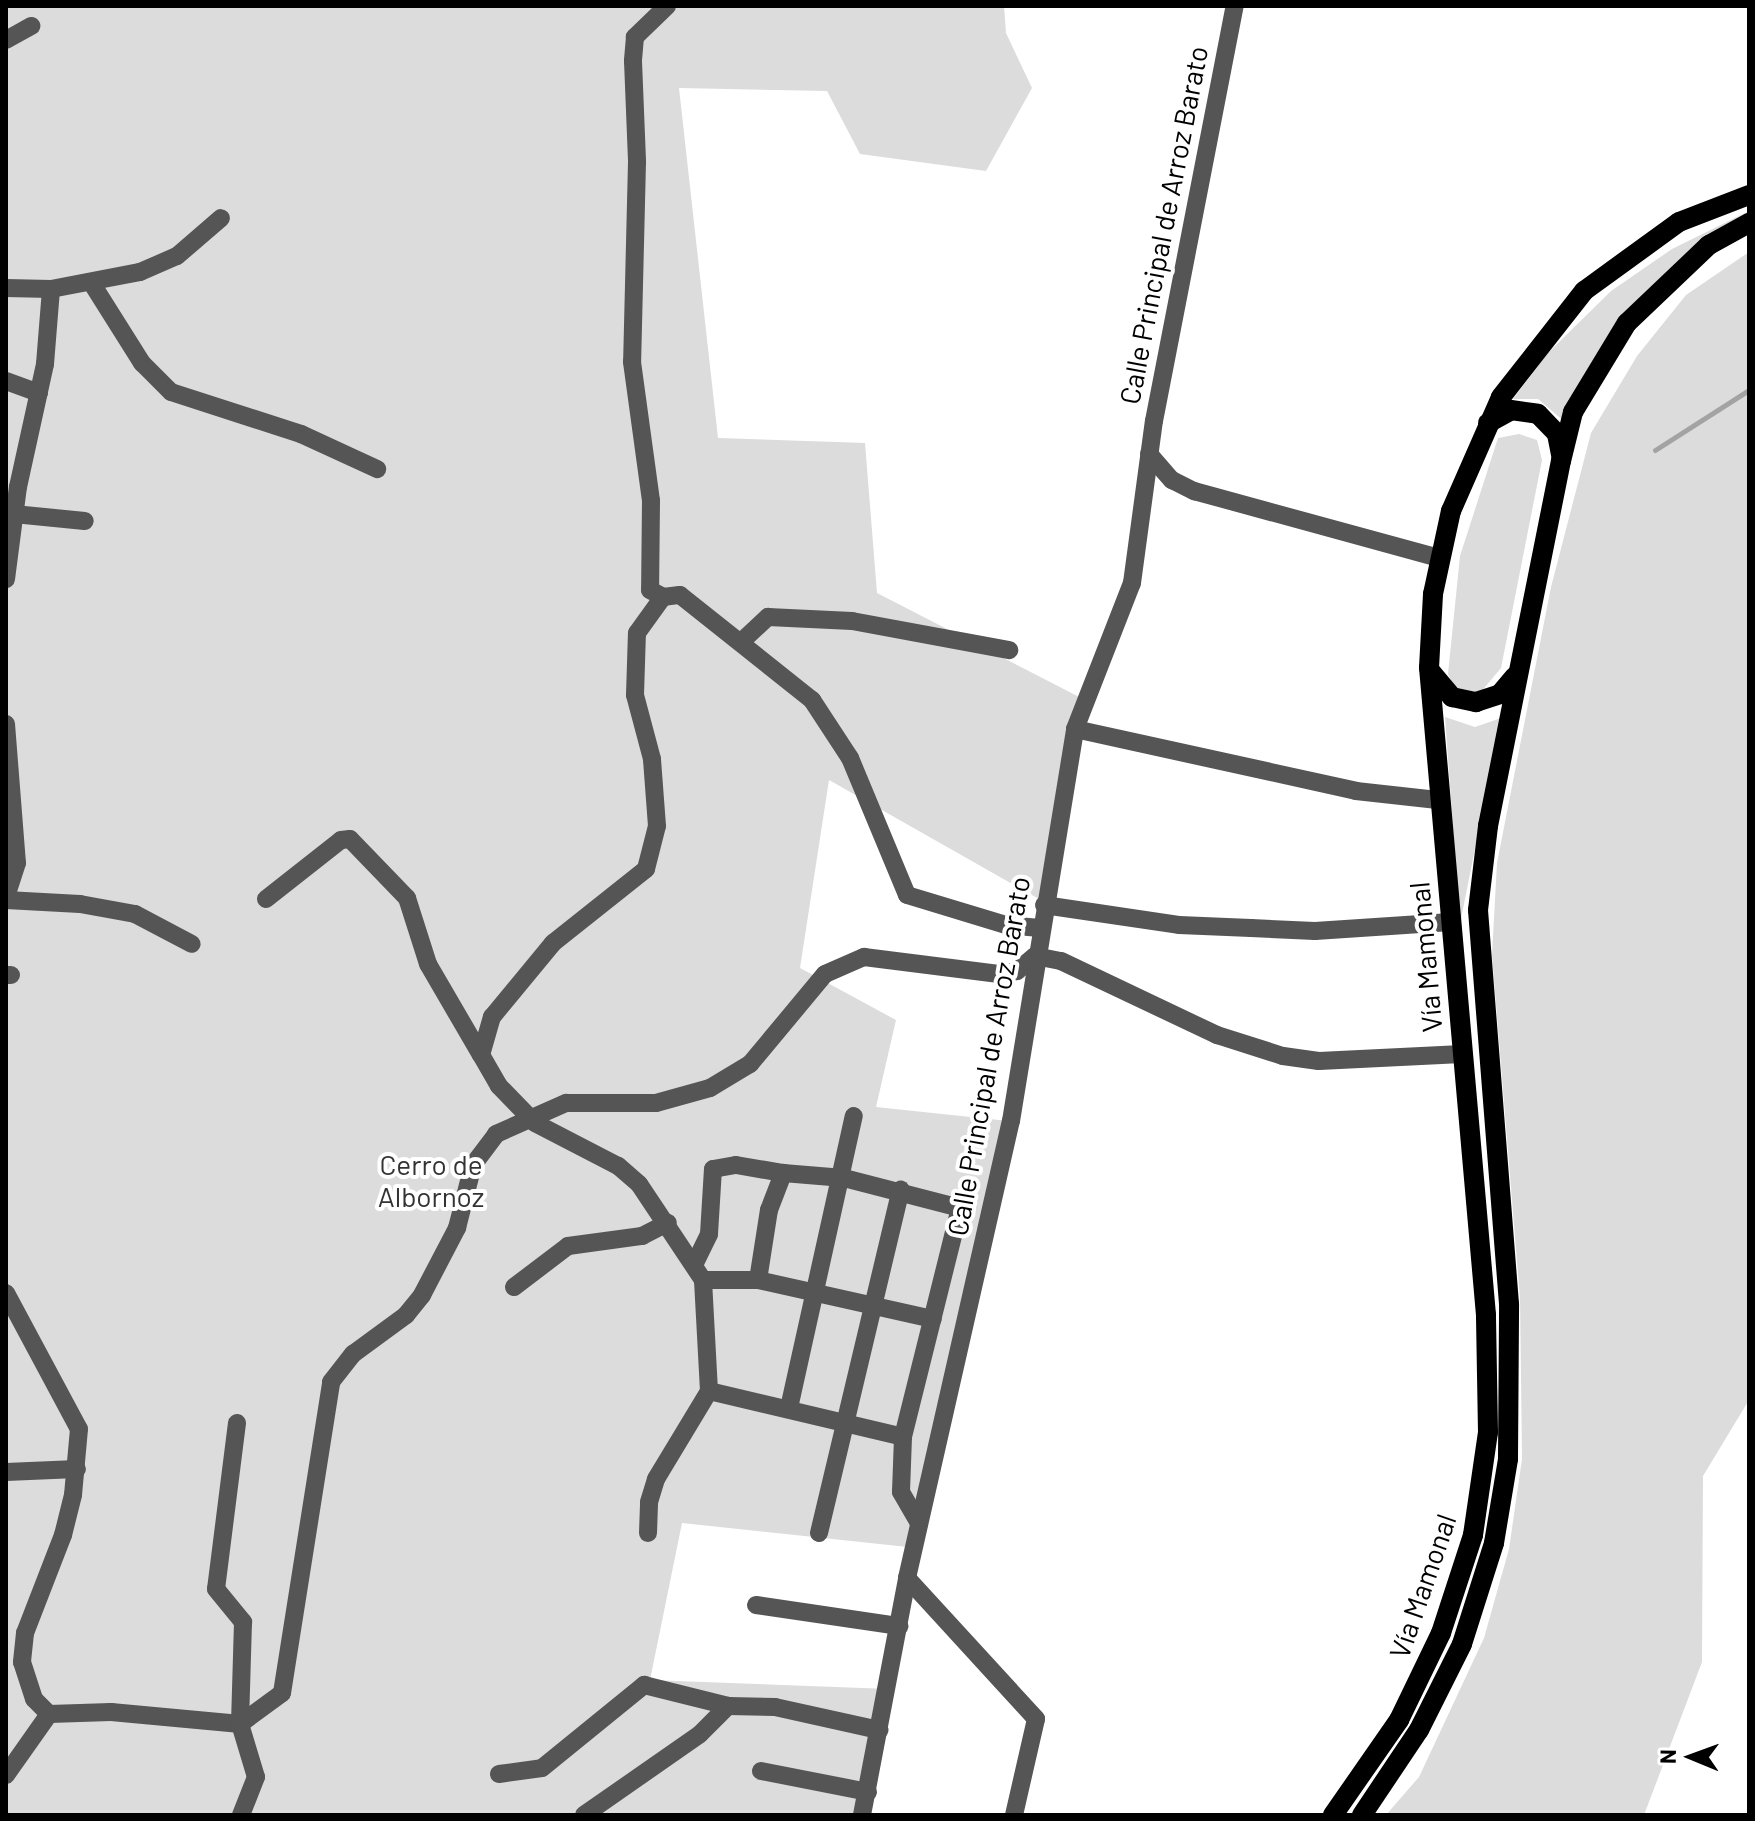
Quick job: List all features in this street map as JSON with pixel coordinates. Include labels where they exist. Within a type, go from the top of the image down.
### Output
[{"type":"main road","name":"Vía Mamonal","points":[[1333,1815],[1371,1765],[1418,1685],[1460,1581],[1480,1493],[1489,1369],[1429,668],[1439,558],[1459,489],[1488,423],[1525,360],[1584,291],[1679,222],[1749,195]]},
{"type":"main road","name":"Vía Mamonal","points":[[1362,1815],[1419,1730],[1462,1644],[1494,1543],[1508,1459],[1509,1304],[1478,910],[1516,675],[1561,461],[1573,412],[1627,323],[1709,245],[1749,223]]},
{"type":"main road","points":[[1488,423],[1511,410],[1538,414],[1557,434],[1561,461]]},
{"type":"main road","points":[[1429,668],[1452,697],[1476,702],[1500,694],[1516,675]]},
{"type":"street","points":[[667,6],[635,37],[637,162],[631,253],[632,362],[651,501],[650,590],[663,597],[680,595],[812,700],[843,746],[907,895],[1006,925],[1040,928]]},
{"type":"street","name":"Calle Principal de Arroz Barato","points":[[863,1815],[907,1578],[1011,1121],[1035,956],[1075,729],[1094,670],[1125,610],[1149,454],[1235,6]]},
{"type":"street","points":[[6,40],[31,26]]},
{"type":"street","points":[[6,288],[51,289],[140,272],[177,256],[221,218]]},
{"type":"street","points":[[91,282],[142,363],[171,392],[301,434],[377,469]]},
{"type":"street","points":[[6,579],[14,514],[39,393],[51,289]]},
{"type":"street","points":[[6,381],[39,393]]},
{"type":"street","points":[[1149,454],[1172,480],[1194,491],[1439,558]]},
{"type":"street","points":[[14,514],[85,521]]},
{"type":"street","points":[[481,1055],[492,1017],[553,943],[646,869],[657,826],[652,759],[635,695],[636,645],[637,633],[663,597]]},
{"type":"street","points":[[741,642],[768,617],[852,621],[1009,650]]},
{"type":"street","points":[[6,724],[17,863],[6,898],[80,904],[135,914],[192,944]]},
{"type":"street","points":[[1075,729],[1356,791],[1438,800]]},
{"type":"street","points":[[266,899],[341,840],[350,839],[407,898],[428,964],[499,1086],[528,1117],[618,1166],[639,1184],[668,1223],[698,1273]]},
{"type":"street","points":[[1044,905],[1179,925],[1276,929],[1451,922]]},
{"type":"street","points":[[49,1714],[111,1712],[240,1724],[282,1693],[331,1382],[353,1354],[406,1315],[422,1295],[457,1228],[481,1150],[496,1134],[528,1117],[566,1103],[656,1103],[721,1082],[750,1064],[801,1009],[815,984],[846,962],[893,958],[999,974],[1017,971],[1035,956],[1061,961],[1226,1039],[1283,1056],[1319,1061],[1462,1054]]},
{"type":"street","points":[[789,1408],[812,1289],[844,1178],[854,1116]]},
{"type":"street","points":[[648,1533],[649,1502],[656,1479],[709,1391],[698,1273],[709,1234],[713,1169],[736,1165],[844,1178],[901,1190],[960,1208],[903,1437],[901,1492],[919,1523]]},
{"type":"street","points":[[758,1280],[769,1210],[783,1173]]},
{"type":"street","points":[[819,1533],[843,1422],[901,1190]]},
{"type":"street","points":[[514,1287],[568,1246],[642,1236],[668,1223]]},
{"type":"street","points":[[698,1273],[812,1289],[933,1319]]},
{"type":"street","points":[[6,1293],[79,1429],[77,1469],[63,1535],[32,1611],[23,1647],[24,1679],[49,1714]]},
{"type":"street","points":[[709,1391],[903,1437]]},
{"type":"street","points":[[237,1423],[216,1589],[243,1622],[240,1724],[256,1777],[241,1815]]},
{"type":"street","points":[[6,1472],[77,1469]]},
{"type":"street","points":[[907,1578],[1036,1719],[1014,1815]]},
{"type":"street","points":[[756,1605],[899,1626]]},
{"type":"street","points":[[499,1774],[542,1768],[644,1685],[728,1706],[775,1707],[879,1730]]},
{"type":"street","points":[[584,1815],[700,1734],[728,1706]]},
{"type":"street","points":[[6,1775],[49,1714]]},
{"type":"street","points":[[761,1771],[868,1792]]},
{"type":"green space","name":"Cerro de Albornoz","points":[[6,6],[1004,6],[1006,33],[1032,88],[986,171],[860,154],[827,91],[679,88],[718,438],[865,443],[877,593],[1087,701],[1046,903],[829,780],[800,968],[896,1020],[876,1107],[1019,1122],[917,1548],[682,1523],[650,1680],[889,1689],[867,1815],[6,1815]]},
{"type":"green space","points":[[1749,211],[1749,217],[1678,263],[1566,423],[1538,399],[1513,399],[1548,353],[1611,291],[1672,249]]},
{"type":"green space","points":[[1749,252],[1749,1400],[1703,1476],[1702,1662],[1644,1815],[1386,1815],[1419,1777],[1484,1638],[1509,1549],[1522,1459],[1520,1298],[1492,955],[1497,863],[1551,587],[1591,433],[1637,356],[1686,295]]},
{"type":"green space","points":[[1519,434],[1537,440],[1542,460],[1501,668],[1480,693],[1454,687],[1448,674],[1460,556],[1498,438]]},
{"type":"green space","points":[[1445,717],[1475,727],[1501,718],[1460,924]]},
{"type":"waterway","points":[[1655,450],[1749,390]]}]
